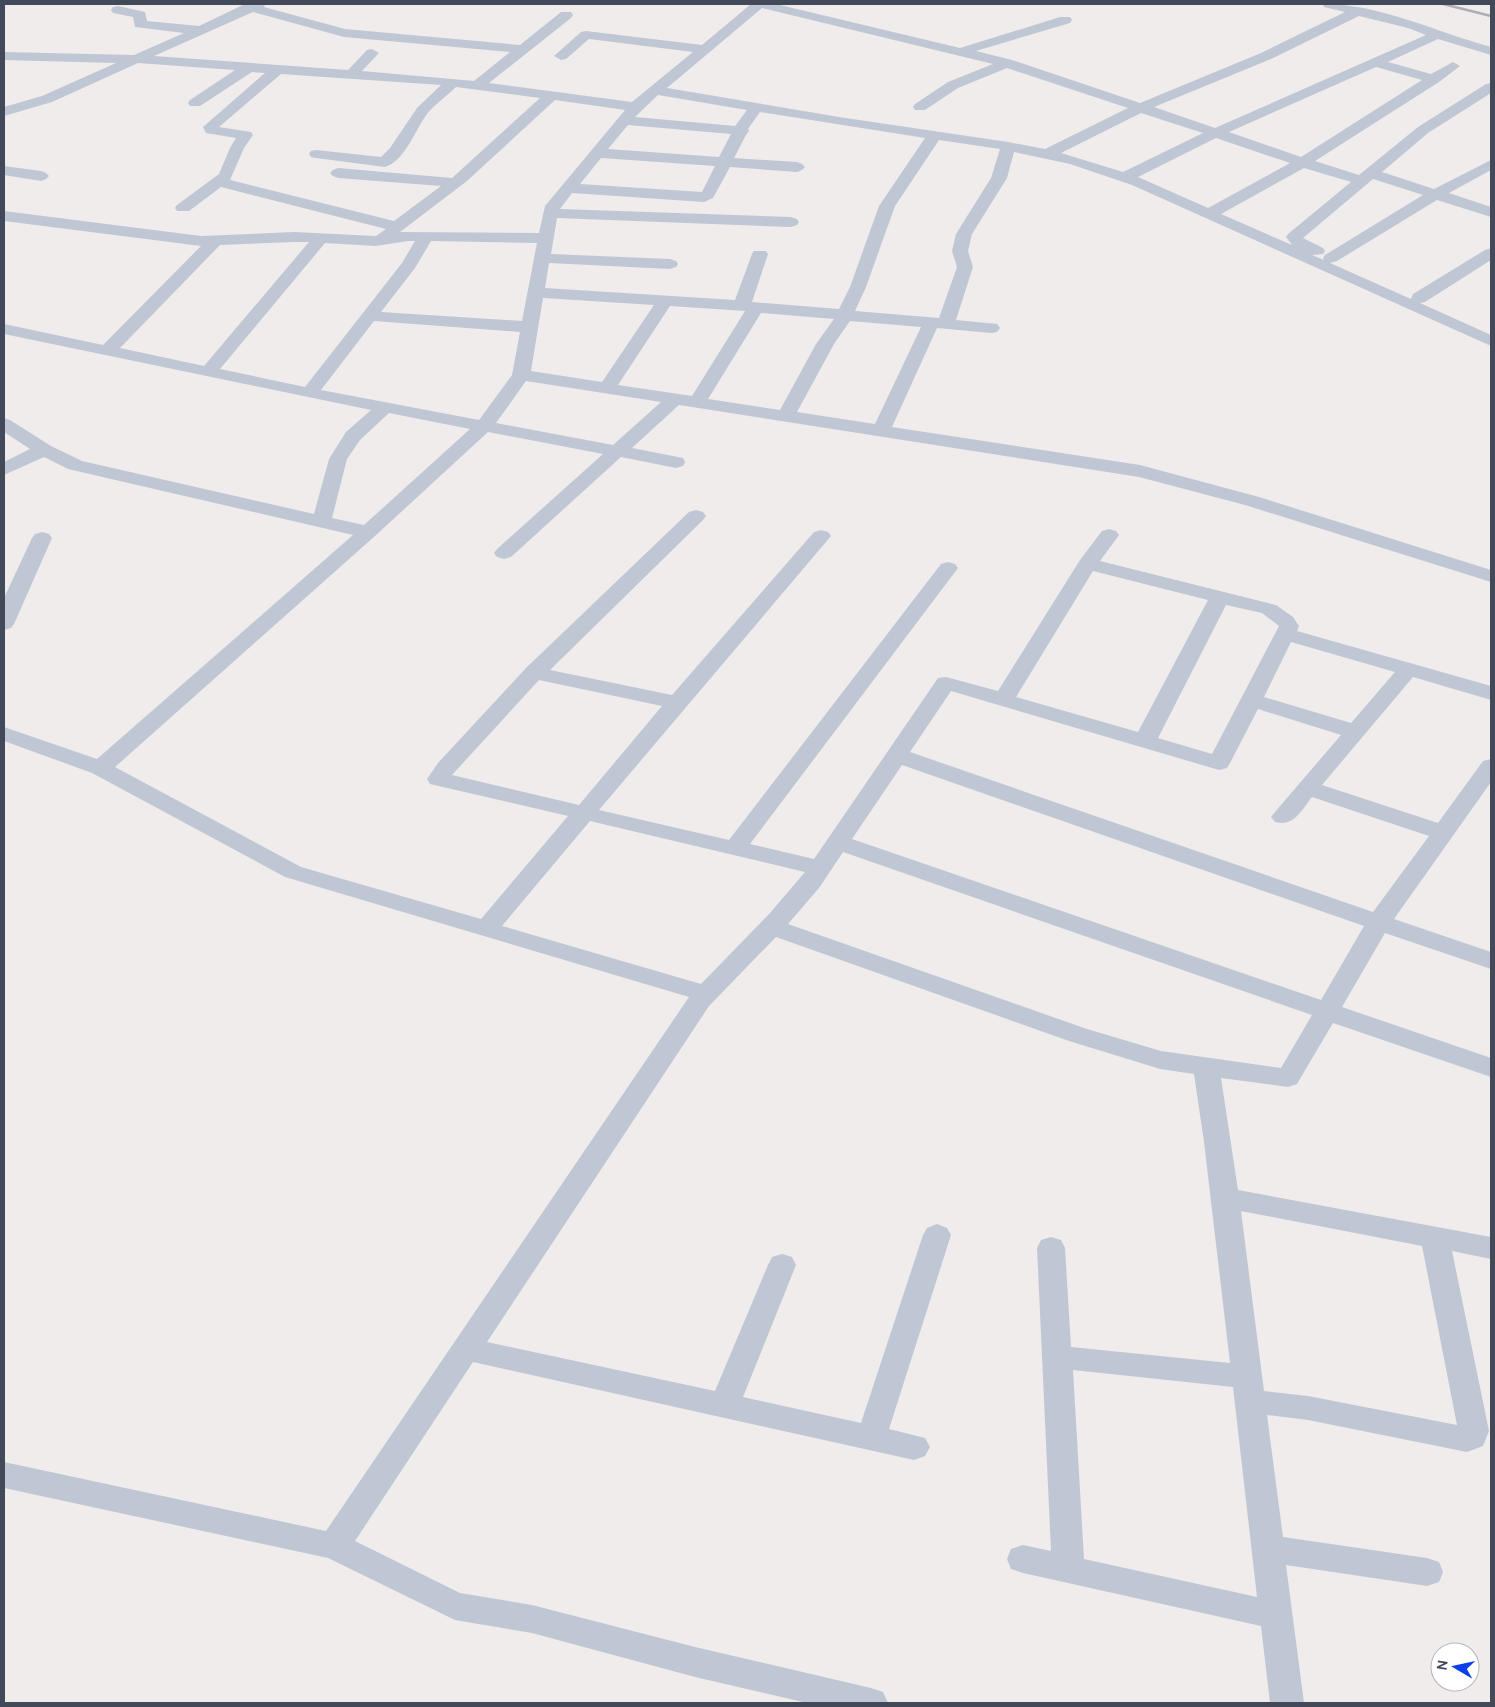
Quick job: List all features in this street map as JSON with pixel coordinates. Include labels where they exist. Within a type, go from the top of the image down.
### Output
[{"type":"street","points":[[100,768],[368,532],[484,426],[521,375],[551,209],[630,114],[655,90],[760,4],[1007,63],[1303,162],[1436,194],[1491,212]]},
{"type":"street","points":[[1329,4],[1413,25],[1429,30],[1437,36],[1491,51]]},
{"type":"street","points":[[4,112],[47,99],[255,6],[344,32],[520,50]]},
{"type":"street","points":[[118,10],[140,15],[140,24],[200,30]]},
{"type":"street","points":[[1046,154],[1140,108],[1266,56],[1358,11]]},
{"type":"street","points":[[476,86],[566,15]]},
{"type":"street","points":[[963,51],[1065,20]]},
{"type":"street","points":[[561,56],[586,35],[705,49]]},
{"type":"street","points":[[1124,178],[1215,133],[1437,36]]},
{"type":"street","points":[[351,75],[372,53]]},
{"type":"street","points":[[4,56],[135,59],[453,82],[552,95],[630,114],[742,131]]},
{"type":"street","points":[[920,108],[953,84],[1007,63]]},
{"type":"street","points":[[1376,63],[1434,78]]},
{"type":"street","points":[[1209,214],[1303,162],[1454,66]]},
{"type":"street","points":[[195,103],[248,68]]},
{"type":"street","points":[[183,208],[219,182],[229,172],[237,148],[246,135],[211,130],[210,127],[277,70]]},
{"type":"street","points":[[316,154],[385,162],[396,151],[422,111],[453,82]]},
{"type":"street","points":[[1491,87],[1423,130],[1294,237],[1298,242],[1331,258],[1491,332]]},
{"type":"street","points":[[655,90],[1008,146],[1076,161],[1124,178],[1209,214],[1491,341]]},
{"type":"street","points":[[383,240],[397,227],[462,178],[552,95]]},
{"type":"street","points":[[569,188],[704,197],[708,194],[742,131],[746,119],[757,107]]},
{"type":"street","points":[[786,416],[825,344],[845,315],[858,288],[867,257],[887,206],[935,135]]},
{"type":"street","points":[[881,431],[965,267],[960,251],[964,234],[999,178],[1008,146]]},
{"type":"street","points":[[597,153],[797,166]]},
{"type":"street","points":[[1331,258],[1436,194],[1491,164]]},
{"type":"street","points":[[4,170],[41,176]]},
{"type":"street","points":[[338,173],[454,183]]},
{"type":"street","points":[[219,182],[397,227]]},
{"type":"street","points":[[551,213],[791,222]]},
{"type":"street","points":[[4,216],[201,241],[321,238],[383,240],[408,236],[426,236],[544,248],[670,264]]},
{"type":"street","points":[[309,393],[409,265],[426,236]]},
{"type":"street","points":[[208,372],[321,238]]},
{"type":"street","points":[[107,351],[217,240]]},
{"type":"street","points":[[1419,298],[1491,253]]},
{"type":"street","points":[[697,402],[749,307],[760,254]]},
{"type":"street","points":[[536,292],[749,307],[991,328]]},
{"type":"street","points":[[607,388],[665,301]]},
{"type":"street","points":[[369,316],[529,328]]},
{"type":"street","points":[[4,329],[309,393],[676,462]]},
{"type":"street","points":[[521,375],[1140,471],[1252,501],[1491,576]]},
{"type":"street","points":[[504,553],[675,399]]},
{"type":"street","points":[[322,521],[338,459],[353,436],[385,408]]},
{"type":"street","points":[[4,424],[44,450],[75,465],[160,486],[368,532]]},
{"type":"street","points":[[4,469],[44,450]]},
{"type":"street","points":[[696,516],[534,673],[438,779],[820,868]]},
{"type":"street","points":[[1003,700],[1087,564],[1109,535]]},
{"type":"street","points":[[486,929],[770,593],[821,536]]},
{"type":"street","points":[[4,624],[42,538]]},
{"type":"street","points":[[334,1546],[694,1008],[772,927],[820,868],[946,683],[1219,763],[1289,626],[1286,621],[1269,610],[1087,564]]},
{"type":"street","points":[[734,848],[948,568]]},
{"type":"street","points":[[1145,741],[1220,597]]},
{"type":"street","points":[[1285,634],[1491,693]]},
{"type":"street","points":[[1283,817],[1408,670]]},
{"type":"street","points":[[534,673],[678,703]]},
{"type":"street","points":[[1251,700],[1356,732]]},
{"type":"street","points":[[4,734],[100,768],[293,872],[707,994]]},
{"type":"street","points":[[896,755],[1491,961]]},
{"type":"street","points":[[772,927],[1078,1035],[1160,1060],[1288,1078],[1378,923],[1490,769]]},
{"type":"street","points":[[1308,788],[1443,833]]},
{"type":"street","points":[[837,842],[1491,1068]]},
{"type":"street","points":[[1206,1067],[1287,1703]]},
{"type":"street","points":[[1224,1198],[1491,1248]]},
{"type":"street","points":[[871,1438],[937,1235]]},
{"type":"street","points":[[1057,1357],[1248,1389],[1308,1408],[1467,1439],[1472,1437],[1474,1431],[1468,1392],[1435,1238]]},
{"type":"street","points":[[1051,1248],[1068,1569]]},
{"type":"street","points":[[725,1405],[782,1265]]},
{"type":"street","points":[[466,1349],[914,1447]]},
{"type":"street","points":[[4,1475],[334,1546],[456,1606],[532,1618],[696,1662],[871,1703]]},
{"type":"street","points":[[1268,1549],[1427,1572]]},
{"type":"street","points":[[1023,1560],[1276,1615]]},
{"type":"railway","points":[[1443,4],[1491,16]]}]
